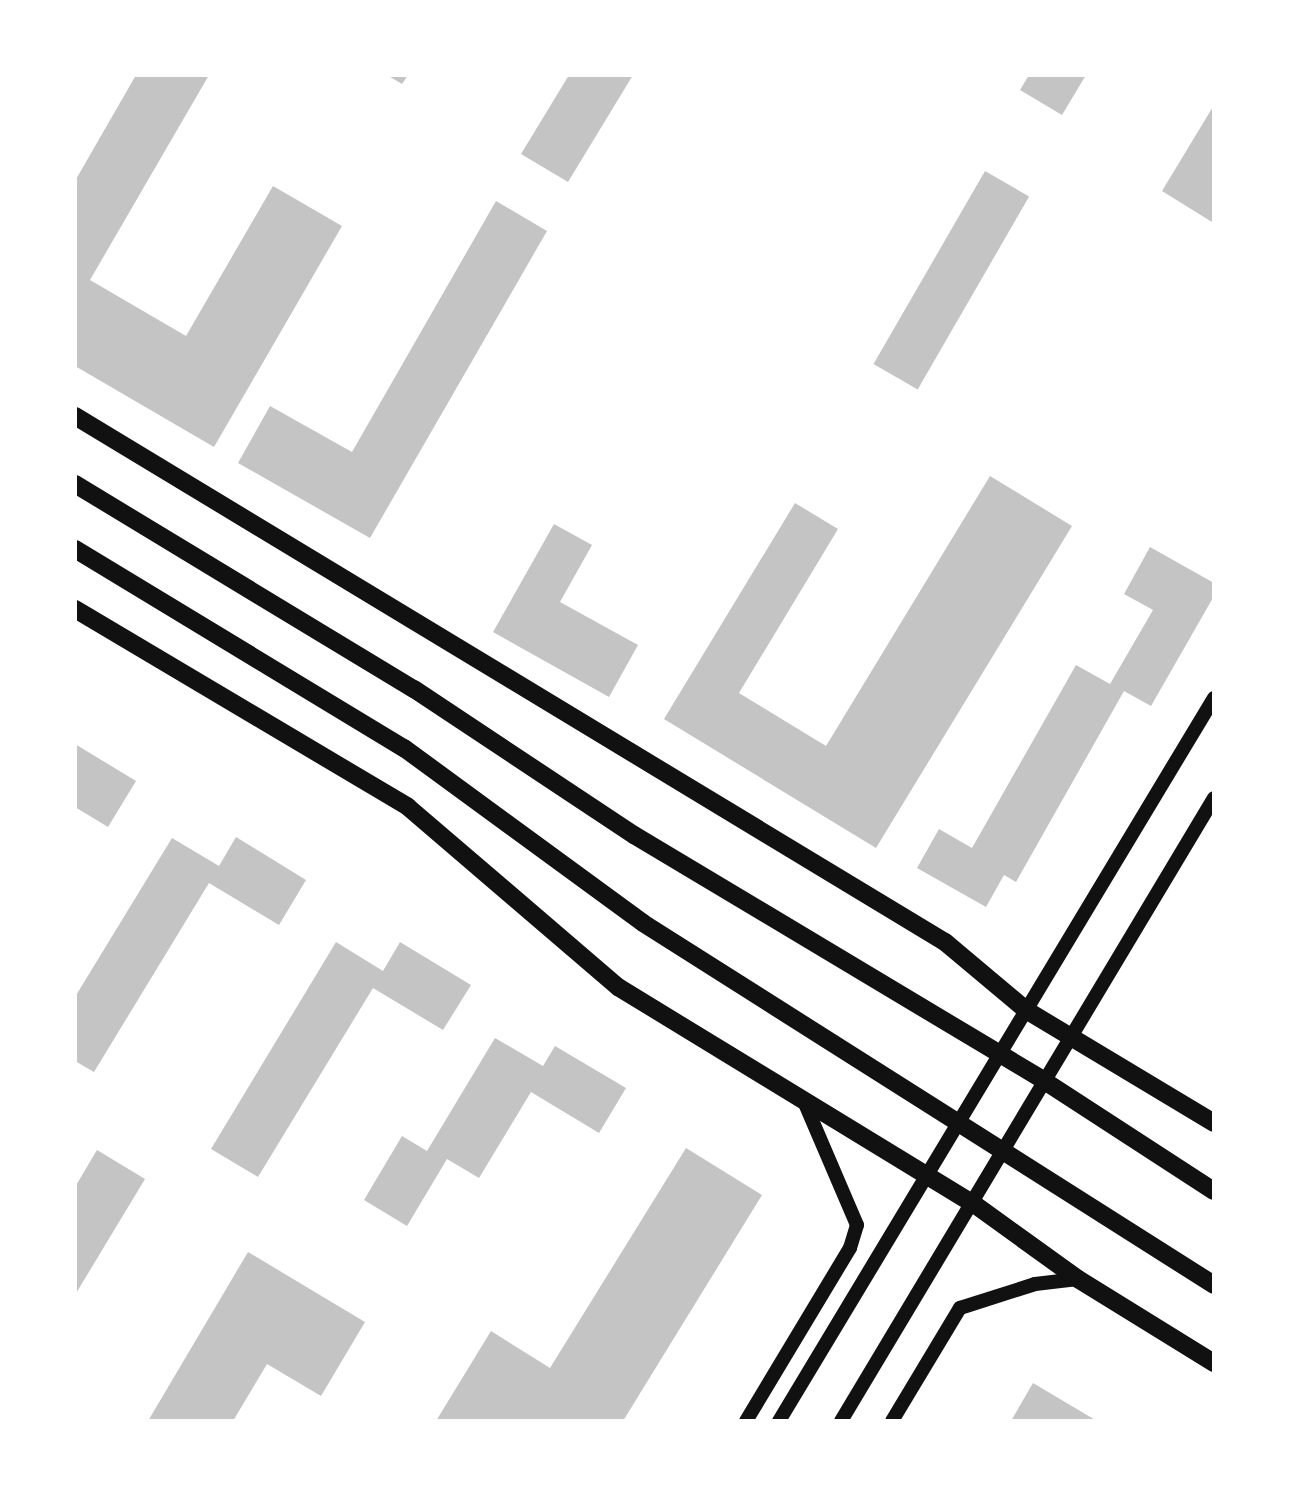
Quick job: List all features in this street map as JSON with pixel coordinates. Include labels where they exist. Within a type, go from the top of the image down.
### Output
[{"type":"main road","points":[[75,416],[945,942],[1026,1010],[1214,1123]]},
{"type":"main road","points":[[75,484],[414,689],[634,835],[1046,1082],[1214,1191]]},
{"type":"main road","points":[[75,549],[404,748],[643,923],[1004,1156],[1214,1285]]},
{"type":"main road","points":[[75,608],[408,807],[618,986],[974,1204],[1078,1279],[1214,1363]]},
{"type":"main road","points":[[779,1421],[1214,698]]},
{"type":"main road","points":[[841,1421],[1004,1156],[1214,798]]},
{"type":"main road","points":[[746,1421],[850,1248],[857,1226],[803,1099]]},
{"type":"main road","points":[[892,1421],[960,1308],[1023,1287],[1078,1279]]},
{"type":"building","points":[[136,75],[209,75],[90,280],[186,336],[273,186],[342,226],[214,447],[75,366],[75,181]]},
{"type":"building","points":[[387,75],[408,75],[402,84]]},
{"type":"building","points":[[569,75],[633,75],[568,182],[521,154]]},
{"type":"building","points":[[1029,75],[1086,75],[1062,115],[1020,90]]},
{"type":"building","points":[[1214,105],[1214,220],[1212,222],[1162,191]]},
{"type":"building","points":[[985,171],[1029,196],[918,390],[874,364]]},
{"type":"building","points":[[496,201],[547,231],[370,538],[238,463],[270,406],[352,452]]},
{"type":"building","points":[[990,476],[1072,526],[876,848],[664,719],[795,503],[838,529],[739,693],[826,746]]},
{"type":"building","points":[[554,524],[592,545],[560,602],[638,645],[609,697],[493,632]]},
{"type":"building","points":[[1150,547],[1214,583],[1214,596],[1151,706],[1124,691],[1016,882],[1004,875],[986,907],[917,868],[939,829],[972,848],[1076,665],[1110,684],[1153,610],[1124,594]]},
{"type":"building","points":[[75,744],[136,781],[108,827],[75,807]]},
{"type":"building","points":[[236,837],[306,880],[279,925],[209,883],[94,1072],[75,1061],[75,997],[172,838],[219,866]]},
{"type":"building","points":[[336,942],[383,971],[400,942],[471,985],[443,1030],[373,988],[258,1177],[211,1149]]},
{"type":"building","points":[[495,1038],[543,1066],[555,1046],[626,1088],[599,1133],[531,1092],[479,1178],[447,1159],[407,1226],[364,1200],[402,1136],[427,1151]]},
{"type":"building","points":[[686,1148],[762,1195],[623,1421],[436,1421],[491,1331],[550,1368]]},
{"type":"building","points":[[97,1150],[145,1179],[75,1295],[75,1187]]},
{"type":"building","points":[[248,1252],[365,1322],[321,1396],[267,1364],[233,1421],[148,1421]]},
{"type":"building","points":[[1033,1383],[1097,1421],[1011,1421]]}]
